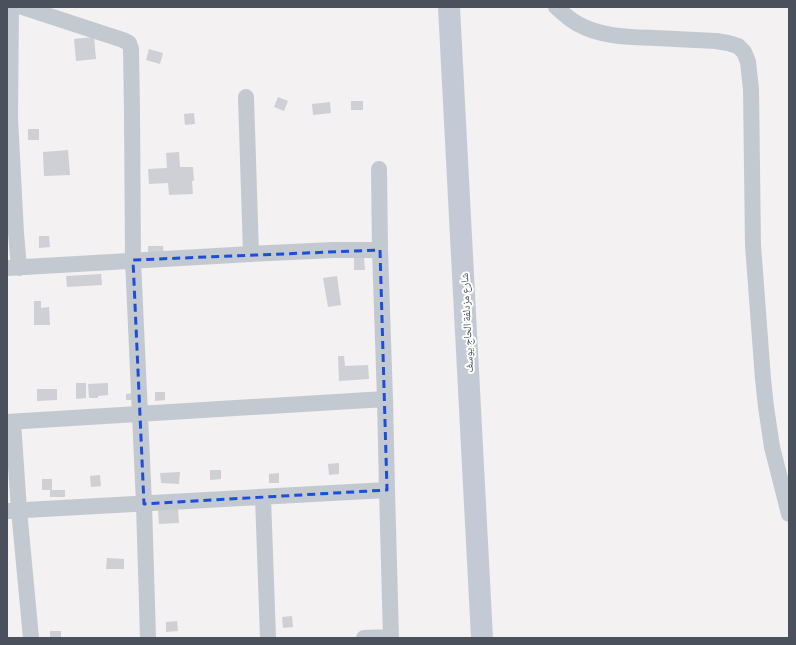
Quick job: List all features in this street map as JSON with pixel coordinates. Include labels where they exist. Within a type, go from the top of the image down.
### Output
[{"type":"street","points":[[11,7],[10,118],[16,233],[13,268],[251,254],[333,250],[380,250]]},
{"type":"street","points":[[22,7],[123,40],[128,43],[131,49],[134,260],[141,414],[148,638]]},
{"type":"street","name":"شارع مزدلفة الحاج يوسف","points":[[449,7],[482,638]]},
{"type":"street","points":[[556,7],[576,24],[590,30],[606,34],[628,37],[728,42],[738,46],[744,52],[748,62],[751,89],[753,245],[763,379],[772,447],[789,514]]},
{"type":"street","points":[[246,97],[251,254]]},
{"type":"street","points":[[364,638],[391,637],[379,169]]},
{"type":"street","points":[[31,638],[13,511],[10,422],[385,399]]},
{"type":"street","points":[[13,511],[387,490]]},
{"type":"street","points":[[264,497],[268,638]]},
{"type":"highlighted area","points":[[380,250],[387,490],[144,504],[133,260]]},
{"type":"building","points":[[94,37],[96,59],[76,61],[74,39]]},
{"type":"building","points":[[149,49],[163,53],[160,64],[146,60]]},
{"type":"building","points":[[278,97],[288,101],[284,111],[274,107]]},
{"type":"building","points":[[351,101],[363,101],[363,110],[351,110]]},
{"type":"building","points":[[330,102],[331,113],[313,115],[312,104]]},
{"type":"building","points":[[194,113],[195,124],[185,125],[184,114]]},
{"type":"building","points":[[28,129],[39,129],[39,140],[28,140]]},
{"type":"building","points":[[68,150],[70,175],[44,176],[43,152]]},
{"type":"building","points":[[179,152],[180,167],[193,167],[193,194],[169,195],[168,183],[149,184],[148,169],[167,168],[166,153]]},
{"type":"building","points":[[39,236],[49,236],[50,247],[39,248]]},
{"type":"building","points":[[148,246],[163,246],[164,256],[148,257]]},
{"type":"building","points":[[354,258],[364,258],[365,270],[354,270]]},
{"type":"building","points":[[101,274],[102,285],[67,287],[66,276]]},
{"type":"building","points":[[337,276],[341,305],[328,307],[323,278]]},
{"type":"building","points":[[34,301],[41,301],[41,308],[49,307],[50,325],[34,325]]},
{"type":"building","points":[[338,356],[344,356],[345,366],[368,365],[369,379],[339,381]]},
{"type":"building","points":[[76,383],[86,383],[86,398],[76,399]]},
{"type":"building","points":[[108,383],[108,395],[98,396],[98,398],[89,398],[88,384]]},
{"type":"building","points":[[37,389],[57,389],[57,400],[37,401]]},
{"type":"building","points":[[155,392],[165,392],[165,400],[155,401]]},
{"type":"building","points":[[135,393],[135,400],[126,400],[126,394]]},
{"type":"building","points":[[339,463],[339,474],[329,475],[328,464]]},
{"type":"building","points":[[210,470],[221,470],[221,479],[210,480]]},
{"type":"building","points":[[180,472],[179,484],[161,483],[160,473]]},
{"type":"building","points":[[279,473],[279,483],[269,483],[269,474]]},
{"type":"building","points":[[100,475],[101,486],[91,487],[90,476]]},
{"type":"building","points":[[42,479],[52,479],[52,490],[65,490],[65,497],[50,497],[50,490],[42,490]]},
{"type":"building","points":[[178,508],[179,523],[159,524],[158,509]]},
{"type":"building","points":[[107,558],[124,559],[124,569],[106,569]]},
{"type":"building","points":[[292,616],[293,627],[283,628],[282,617]]},
{"type":"building","points":[[177,621],[178,631],[166,632],[166,622]]},
{"type":"building","points":[[50,631],[61,631],[61,638],[50,638]]}]
